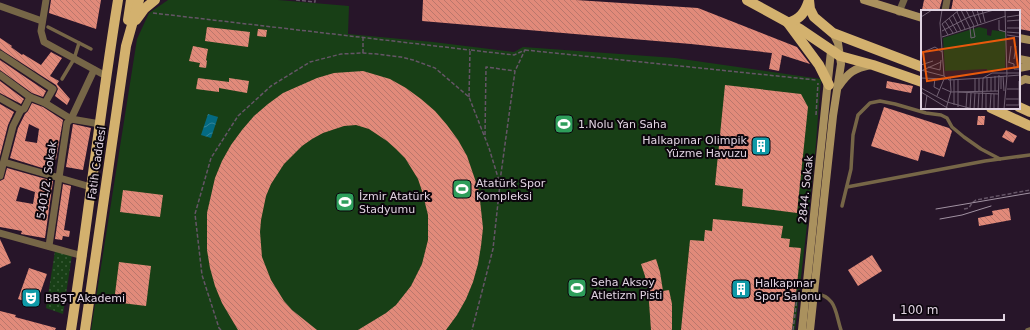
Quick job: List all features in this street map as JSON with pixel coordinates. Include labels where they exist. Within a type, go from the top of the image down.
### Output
[{"type":"main road","points":[[71,330],[83,256],[106,76],[118,0]]},
{"type":"main road","points":[[126,46],[128,16],[131,0]]},
{"type":"main road","name":"Fatih Caddesi","points":[[85,330],[126,46],[139,0]]},
{"type":"main road","points":[[126,46],[135,21],[144,9],[155,0]]},
{"type":"main road","points":[[747,0],[800,29],[836,54],[921,82]]},
{"type":"main road","points":[[764,0],[767,11]]},
{"type":"main road","points":[[788,23],[796,20],[802,15],[809,0]]},
{"type":"main road","points":[[809,0],[814,17],[833,33],[921,67]]},
{"type":"main road","points":[[864,0],[921,18]]},
{"type":"main road","points":[[788,23],[833,87],[847,75],[861,67],[873,65]]},
{"type":"main road","name":"2844. Sokak","points":[[802,330],[810,292],[838,43],[833,33]]},
{"type":"main road","points":[[1020,38],[1030,40]]},
{"type":"main road","points":[[1020,59],[1030,61]]},
{"type":"main road","points":[[1020,68],[1030,66]]},
{"type":"main road","points":[[1020,82],[1025,79],[1030,80]]},
{"type":"main road","points":[[1020,107],[1030,112]]},
{"type":"main road","points":[[993,109],[1030,126]]},
{"type":"main road","points":[[1004,109],[1011,117]]},
{"type":"main road","name":"2844. Sokak","points":[[810,292],[810,330]]},
{"type":"street","points":[[46,0],[41,31],[44,42],[106,76]]},
{"type":"street","points":[[899,12],[904,0]]},
{"type":"street","points":[[945,10],[947,0]]},
{"type":"street","points":[[0,6],[42,22]]},
{"type":"street","points":[[0,54],[53,89],[45,103]]},
{"type":"street","name":"5401/2. Sokak","points":[[48,246],[67,123],[71,118],[94,70]]},
{"type":"street","points":[[0,75],[30,97],[45,103],[71,118],[100,124]]},
{"type":"street","points":[[0,176],[13,126],[30,97]]},
{"type":"street","points":[[0,98],[21,110]]},
{"type":"street","points":[[4,162],[92,186]]},
{"type":"street","points":[[0,233],[83,256]]},
{"type":"lane","points":[[48,27],[91,49]]},
{"type":"lane","points":[[62,79],[74,59],[80,44]]},
{"type":"lane","points":[[842,206],[851,169],[853,135],[858,115],[870,104],[880,101],[926,113],[941,115],[947,118],[952,127],[981,150],[1000,159]]},
{"type":"lane","points":[[847,187],[1030,154]]},
{"type":"lane","points":[[810,292],[825,296],[833,303],[841,330]]},
{"type":"path","points":[[296,0],[315,2],[315,0]]},
{"type":"path","points":[[154,13],[514,55],[525,50],[818,80],[816,119]]},
{"type":"path","points":[[363,37],[363,53]]},
{"type":"path","points":[[470,50],[469,97],[500,184]]},
{"type":"path","points":[[472,330],[493,249],[515,71],[525,50]]},
{"type":"path","points":[[221,330],[219,328],[202,275],[195,214],[211,158],[238,116],[272,86],[310,62],[341,54],[378,54],[414,60],[435,68],[469,97]]},
{"type":"path","points":[[484,137],[486,67],[515,71]]},
{"type":"path","points":[[964,209],[969,208],[976,200],[1030,190]]},
{"type":"path","points":[[793,330],[799,275]]},
{"type":"green space","name":"Atatürk Spor Kompleksi","points":[[168,0],[278,0],[349,6],[348,34],[433,42],[514,52],[523,47],[675,58],[821,79],[815,155],[795,330],[91,330],[137,39],[149,13]]},
{"type":"green space","points":[[55,251],[72,255],[63,314],[46,308]]},
{"type":"water","points":[[208,114],[218,117],[211,138],[201,135]]},
{"type":"building","points":[[51,0],[101,0],[96,29],[49,13]]},
{"type":"building","points":[[423,0],[576,0],[698,8],[797,47],[810,64],[782,55],[779,71],[769,69],[772,53],[691,44],[422,21]]},
{"type":"building","points":[[924,0],[942,0],[939,10],[922,10]]},
{"type":"building","points":[[953,0],[1030,0],[1030,31],[1020,29],[1020,10],[951,10]]},
{"type":"building","points":[[207,27],[250,32],[248,47],[205,41]]},
{"type":"building","points":[[258,29],[267,30],[266,37],[257,36]]},
{"type":"building","points":[[0,38],[22,55],[23,54],[41,65],[51,52],[62,58],[50,76],[59,81],[57,84],[70,99],[67,105],[55,96],[58,89],[56,85],[0,49]]},
{"type":"building","points":[[193,46],[208,49],[206,68],[199,67],[200,63],[189,61]]},
{"type":"building","points":[[0,60],[46,91],[43,97],[32,93],[0,70]]},
{"type":"building","points":[[363,71],[390,79],[421,99],[435,111],[447,125],[467,156],[479,191],[483,228],[478,264],[466,299],[446,330],[358,330],[396,305],[411,286],[422,264],[428,240],[428,215],[418,179],[405,158],[387,141],[369,129],[356,125],[344,126],[323,133],[312,139],[302,146],[284,164],[271,184],[266,196],[261,220],[260,232],[262,257],[271,280],[284,301],[292,310],[317,330],[238,330],[222,303],[215,286],[207,250],[207,213],[215,178],[222,161],[231,145],[254,116],[283,93],[317,78],[334,73]]},
{"type":"building","points":[[198,78],[229,82],[229,78],[249,81],[247,93],[219,88],[219,92],[196,89]]},
{"type":"building","points":[[0,81],[24,99],[21,104],[0,93]]},
{"type":"building","points":[[887,81],[913,86],[911,93],[886,88]]},
{"type":"building","name":"Halkapınar Olimpik Yüzme Havuzu","points":[[725,85],[801,94],[808,107],[797,213],[742,206],[743,189],[715,185]]},
{"type":"building","points":[[32,103],[43,107],[63,120],[56,160],[54,160],[52,171],[10,158],[18,128]],"holes":[[[29,124],[39,129],[37,143],[25,141]]]},
{"type":"building","points":[[0,104],[14,112],[8,125],[0,156]]},
{"type":"building","points":[[884,107],[949,128],[952,131],[944,157],[921,150],[918,161],[871,146]]},
{"type":"building","points":[[978,116],[985,116],[984,125],[977,125]]},
{"type":"building","points":[[73,124],[91,128],[83,170],[66,167]]},
{"type":"building","points":[[1006,130],[1017,136],[1013,143],[1002,137]]},
{"type":"building","points":[[7,168],[53,181],[45,238],[21,234],[22,231],[0,227],[0,181],[4,179]],"holes":[[[20,187],[35,192],[33,204],[16,201]]]},
{"type":"building","points":[[63,184],[71,186],[64,230],[70,231],[69,237],[63,236],[62,240],[55,239]]},
{"type":"building","points":[[123,190],[163,195],[160,217],[120,212]]},
{"type":"building","points":[[1009,208],[1011,220],[979,226],[978,218],[993,215],[992,211]]},
{"type":"building","name":"Halkapınar Spor Salonu","points":[[713,219],[783,226],[781,238],[790,239],[789,247],[801,248],[792,330],[681,330],[690,240],[704,241],[705,230],[712,231]]},
{"type":"building","points":[[0,239],[11,263],[0,268]]},
{"type":"building","points":[[872,255],[882,271],[858,286],[848,270]]},
{"type":"building","points":[[656,259],[663,291],[669,290],[672,304],[672,330],[651,330],[648,288],[641,264]]},
{"type":"building","points":[[119,262],[151,266],[146,306],[114,302]]},
{"type":"building","points":[[29,268],[47,274],[36,305],[18,299]]},
{"type":"building","points":[[0,311],[16,315],[15,317],[56,328],[55,330],[0,330]]},
{"type":"tram line","points":[[936,209],[1030,193]]},
{"type":"tram line","points":[[940,219],[962,215],[991,206]]},
{"type":"place","name":"1.Nolu Yan Saha","points":[[564,124]]},
{"type":"place","name":"Halkapınar Olimpik Yüzme Havuzu","points":[[761,146]]},
{"type":"place","name":"Atatürk Spor Kompleksi","points":[[462,189]]},
{"type":"place","name":"İzmir Atatürk Stadyumu","points":[[345,202]]},
{"type":"place","name":"Seha Aksoy Atletizm Pisti","points":[[577,288]]},
{"type":"place","name":"Halkapınar Spor Salonu","points":[[741,289]]},
{"type":"place","name":"BBŞT Akademi","points":[[31,298]]}]
